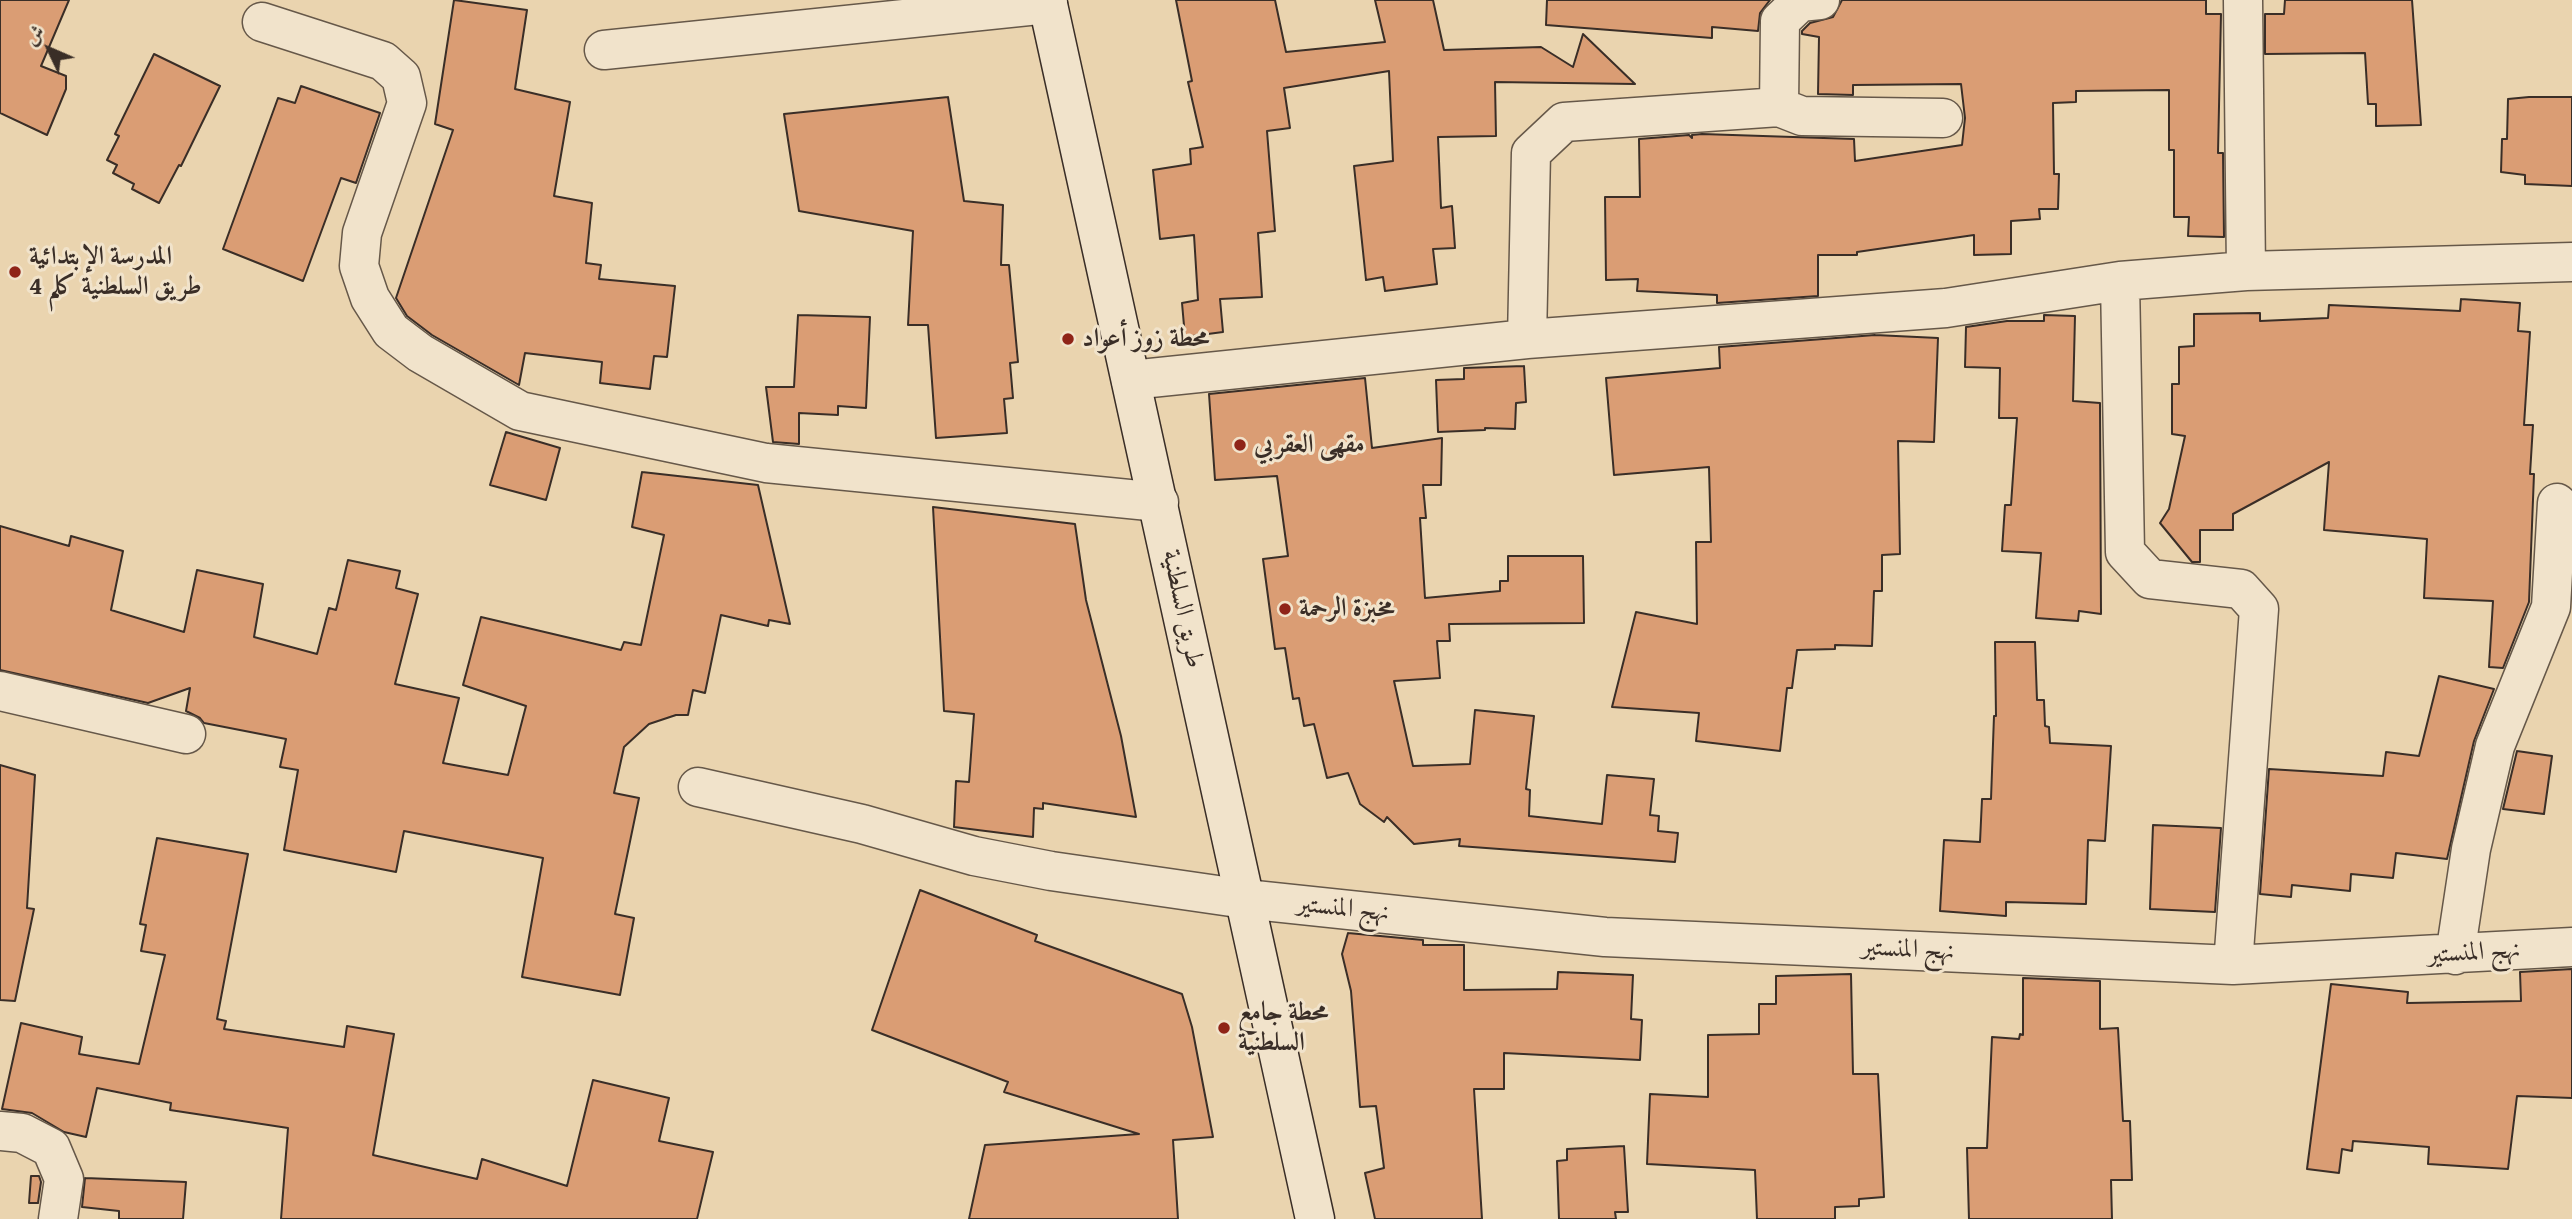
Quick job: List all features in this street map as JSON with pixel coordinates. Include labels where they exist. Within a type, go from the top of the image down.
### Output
[{"type":"street","points":[[1779,107],[1780,21],[1800,2],[1820,0]]},
{"type":"street","points":[[2244,0],[2246,271]]},
{"type":"street","points":[[604,50],[1048,2]]},
{"type":"street","name":"طريق السلطنية","points":[[1048,2],[1315,1219]]},
{"type":"street","points":[[262,22],[383,61],[401,77],[407,103],[362,233],[359,266],[370,298],[391,331],[420,353],[520,411],[766,463],[1159,502]]},
{"type":"street","points":[[1527,339],[1531,153],[1564,122],[1779,107],[1802,116],[1943,118]]},
{"type":"street","points":[[1131,380],[1527,339],[1945,308],[2120,281],[2246,271],[2572,262]]},
{"type":"street","points":[[2120,281],[2125,552],[2150,579],[2241,589],[2259,609],[2233,965]]},
{"type":"street","points":[[2455,955],[2471,849],[2495,746],[2562,608],[2557,503]]},
{"type":"street","points":[[0,691],[186,734]]},
{"type":"street","name":"نهج المنستير","points":[[698,787],[862,824],[974,856],[1051,871],[1245,899],[1605,937],[2233,965],[2572,947]]},
{"type":"street","points":[[0,1131],[22,1133],[51,1147],[64,1179],[58,1219]]},
{"type":"building","points":[[0,0],[69,0],[41,66],[66,76],[66,89],[47,135],[0,113]]},
{"type":"building","points":[[454,0],[527,10],[515,89],[570,102],[554,196],[592,203],[586,263],[601,265],[599,279],[675,286],[667,357],[654,356],[650,389],[600,383],[602,362],[525,353],[519,385],[432,335],[407,316],[396,298],[453,130],[435,124]]},
{"type":"building","points":[[1176,0],[1275,0],[1286,52],[1385,42],[1375,0],[1433,0],[1444,50],[1541,47],[1573,67],[1583,34],[1635,84],[1495,82],[1496,136],[1438,137],[1441,208],[1452,206],[1455,248],[1433,249],[1437,284],[1385,291],[1383,277],[1366,280],[1354,166],[1393,161],[1389,71],[1284,88],[1290,128],[1267,131],[1275,231],[1258,233],[1262,297],[1220,299],[1223,332],[1185,337],[1182,303],[1198,300],[1194,235],[1160,239],[1153,170],[1191,164],[1190,149],[1203,147],[1188,82],[1192,81]]},
{"type":"building","points":[[1547,0],[1770,0],[1760,13],[1758,31],[1712,27],[1712,38],[1546,25]]},
{"type":"building","points":[[1842,0],[2206,0],[2206,14],[2221,14],[2218,153],[2223,153],[2224,237],[2188,236],[2189,217],[2174,217],[2174,150],[2169,150],[2169,90],[2076,91],[2076,102],[2053,103],[2054,174],[2059,174],[2058,209],[2039,209],[2040,219],[2011,221],[2011,254],[1974,255],[1974,235],[1857,252],[1857,255],[1818,255],[1818,296],[1717,303],[1717,295],[1637,291],[1638,279],[1606,280],[1605,197],[1640,197],[1639,139],[1689,135],[1692,138],[1692,135],[1702,134],[1854,139],[1855,161],[1962,145],[1965,118],[1961,84],[1853,85],[1853,95],[1818,94],[1819,37],[1802,34],[1802,31],[1810,23],[1833,17]]},
{"type":"building","points":[[2285,0],[2412,0],[2421,125],[2376,126],[2376,104],[2368,104],[2365,53],[2265,54],[2265,14],[2284,14]]},
{"type":"building","points":[[154,54],[220,86],[181,166],[179,165],[159,203],[132,189],[134,184],[113,173],[117,165],[107,160],[119,136],[115,134]]},
{"type":"building","points":[[301,86],[380,113],[356,183],[341,178],[303,281],[223,249],[278,98],[295,103]]},
{"type":"building","points":[[948,97],[964,201],[1003,205],[1001,265],[1009,265],[1018,362],[1010,363],[1013,398],[1004,399],[1007,433],[936,438],[928,325],[908,325],[913,231],[799,211],[784,114]]},
{"type":"building","points":[[2572,97],[2572,186],[2525,184],[2525,175],[2501,172],[2502,139],[2507,139],[2508,99]]},
{"type":"building","points":[[2461,299],[2520,303],[2518,331],[2530,332],[2524,425],[2533,425],[2530,474],[2534,474],[2529,602],[2503,668],[2489,667],[2493,601],[2424,598],[2427,539],[2324,530],[2329,462],[2233,514],[2233,530],[2200,530],[2200,562],[2192,562],[2160,523],[2169,509],[2185,436],[2172,434],[2172,384],[2179,384],[2179,347],[2194,346],[2194,314],[2260,313],[2260,321],[2328,318],[2329,305],[2460,311]]},
{"type":"building","points":[[798,315],[870,317],[866,408],[838,406],[838,415],[799,413],[799,444],[773,442],[766,387],[794,387]]},
{"type":"building","points":[[2044,315],[2075,316],[2073,401],[2100,403],[2101,614],[2079,611],[2078,621],[2036,618],[2041,553],[2002,551],[2005,505],[2011,505],[2017,418],[1999,418],[2000,368],[1965,367],[1966,327],[2007,321],[2044,321]]},
{"type":"building","points":[[1875,335],[1938,338],[1934,442],[1898,441],[1900,554],[1882,555],[1882,591],[1874,591],[1872,646],[1835,645],[1835,649],[1797,650],[1792,688],[1787,688],[1780,751],[1696,741],[1699,713],[1612,707],[1636,612],[1697,624],[1696,542],[1711,542],[1709,467],[1614,475],[1606,378],[1720,368],[1719,347]]},
{"type":"building","points":[[1524,366],[1526,402],[1516,403],[1515,429],[1485,428],[1438,432],[1436,380],[1464,379],[1464,368]]},
{"type":"building","points":[[1365,378],[1372,448],[1442,438],[1441,485],[1423,485],[1426,518],[1420,518],[1425,598],[1500,591],[1500,581],[1508,581],[1508,556],[1583,556],[1584,623],[1449,624],[1450,641],[1437,641],[1440,678],[1394,681],[1413,766],[1470,764],[1475,710],[1534,716],[1526,789],[1530,790],[1529,816],[1602,824],[1607,775],[1654,779],[1650,815],[1659,816],[1658,831],[1678,833],[1675,862],[1459,846],[1460,839],[1414,844],[1387,817],[1384,822],[1360,804],[1348,773],[1327,778],[1314,724],[1304,726],[1299,698],[1293,699],[1285,648],[1275,649],[1263,559],[1288,556],[1277,476],[1215,480],[1209,394]]},
{"type":"building","points":[[506,432],[560,448],[546,500],[490,485]]},
{"type":"building","points":[[642,472],[758,485],[790,624],[769,620],[768,626],[721,615],[705,693],[693,690],[688,715],[676,715],[649,724],[624,747],[614,793],[639,798],[615,914],[634,918],[620,995],[522,977],[543,858],[404,831],[396,872],[284,850],[298,770],[280,767],[286,739],[204,723],[186,711],[190,688],[148,703],[0,670],[0,526],[69,546],[71,536],[123,551],[111,610],[184,632],[197,570],[263,584],[254,637],[317,654],[329,608],[336,610],[348,560],[400,571],[396,588],[418,594],[395,684],[459,698],[443,763],[508,775],[526,706],[463,685],[481,617],[621,650],[624,642],[641,645],[664,535],[632,527]]},
{"type":"building","points":[[933,507],[1075,524],[1086,600],[1121,736],[1136,817],[1043,803],[1043,809],[1034,808],[1033,837],[954,827],[956,781],[969,782],[974,714],[944,711]]},
{"type":"building","points":[[1995,642],[2035,642],[2037,700],[2044,700],[2045,726],[2049,727],[2050,743],[2111,746],[2105,841],[2088,840],[2086,904],[2006,902],[2006,916],[1940,911],[1944,840],[1980,842],[1982,799],[1991,799],[1996,716]]},
{"type":"building","points":[[2439,676],[2494,689],[2474,741],[2447,859],[2396,853],[2393,878],[2351,874],[2350,891],[2292,885],[2291,897],[2260,894],[2269,769],[2383,776],[2386,752],[2419,756]]},
{"type":"building","points":[[2517,751],[2552,756],[2544,814],[2503,809]]},
{"type":"building","points":[[0,765],[35,775],[27,908],[34,909],[15,1001],[0,1000]]},
{"type":"building","points":[[2153,825],[2221,828],[2215,912],[2150,909]]},
{"type":"building","points":[[157,838],[248,854],[217,1019],[226,1021],[224,1029],[344,1047],[347,1026],[394,1034],[373,1155],[477,1179],[482,1159],[567,1186],[593,1080],[669,1098],[659,1141],[713,1152],[697,1219],[281,1219],[288,1128],[170,1110],[171,1103],[97,1088],[86,1137],[64,1132],[32,1113],[2,1109],[21,1023],[82,1037],[79,1054],[139,1064],[165,955],[141,951],[146,925],[140,924]]},
{"type":"building","points":[[920,890],[1037,935],[1035,941],[1182,994],[1192,1027],[1213,1137],[1173,1140],[1178,1219],[969,1219],[985,1145],[1139,1134],[1004,1092],[1008,1082],[872,1030]]},
{"type":"building","points":[[1348,933],[1423,940],[1423,945],[1464,945],[1464,990],[1557,989],[1558,972],[1633,975],[1631,1019],[1642,1020],[1640,1060],[1504,1053],[1504,1089],[1474,1089],[1482,1219],[1375,1219],[1365,1173],[1384,1168],[1376,1106],[1360,1107],[1351,991],[1342,954]]},
{"type":"building","points":[[2572,969],[2572,1098],[2517,1096],[2508,1169],[2428,1164],[2429,1147],[2353,1141],[2352,1151],[2342,1149],[2339,1173],[2307,1169],[2331,984],[2408,992],[2407,1003],[2521,1001],[2520,972]]},
{"type":"building","points":[[1851,974],[1853,1074],[1878,1074],[1884,1197],[1859,1199],[1859,1206],[1835,1207],[1835,1219],[1757,1219],[1755,1170],[1647,1164],[1650,1094],[1708,1097],[1708,1035],[1759,1034],[1759,1004],[1776,1004],[1776,976]]},
{"type":"building","points":[[2023,978],[2100,981],[2100,1029],[2118,1028],[2123,1121],[2130,1121],[2132,1180],[2111,1180],[2112,1219],[1969,1219],[1967,1148],[1987,1148],[1992,1037],[2019,1039],[2020,1034],[2023,1035]]},
{"type":"building","points":[[1624,1146],[1628,1212],[1615,1212],[1616,1219],[1559,1219],[1557,1161],[1567,1160],[1567,1149]]},
{"type":"building","points":[[31,1176],[39,1176],[41,1182],[38,1203],[29,1203]]},
{"type":"building","points":[[85,1178],[186,1182],[183,1219],[119,1219],[119,1211],[82,1207]]},
{"type":"place","name":"المدرسة الإبتدائية طريق السلطنية كلم 4","points":[[15,272]]},
{"type":"place","name":"محطة زوز أعواد","points":[[1068,339]]},
{"type":"place","name":"مقهى العقربي","points":[[1240,445]]},
{"type":"place","name":"مخبزة الرحمة","points":[[1285,609]]},
{"type":"place","name":"محطة جامع السلطنية","points":[[1224,1028]]}]
